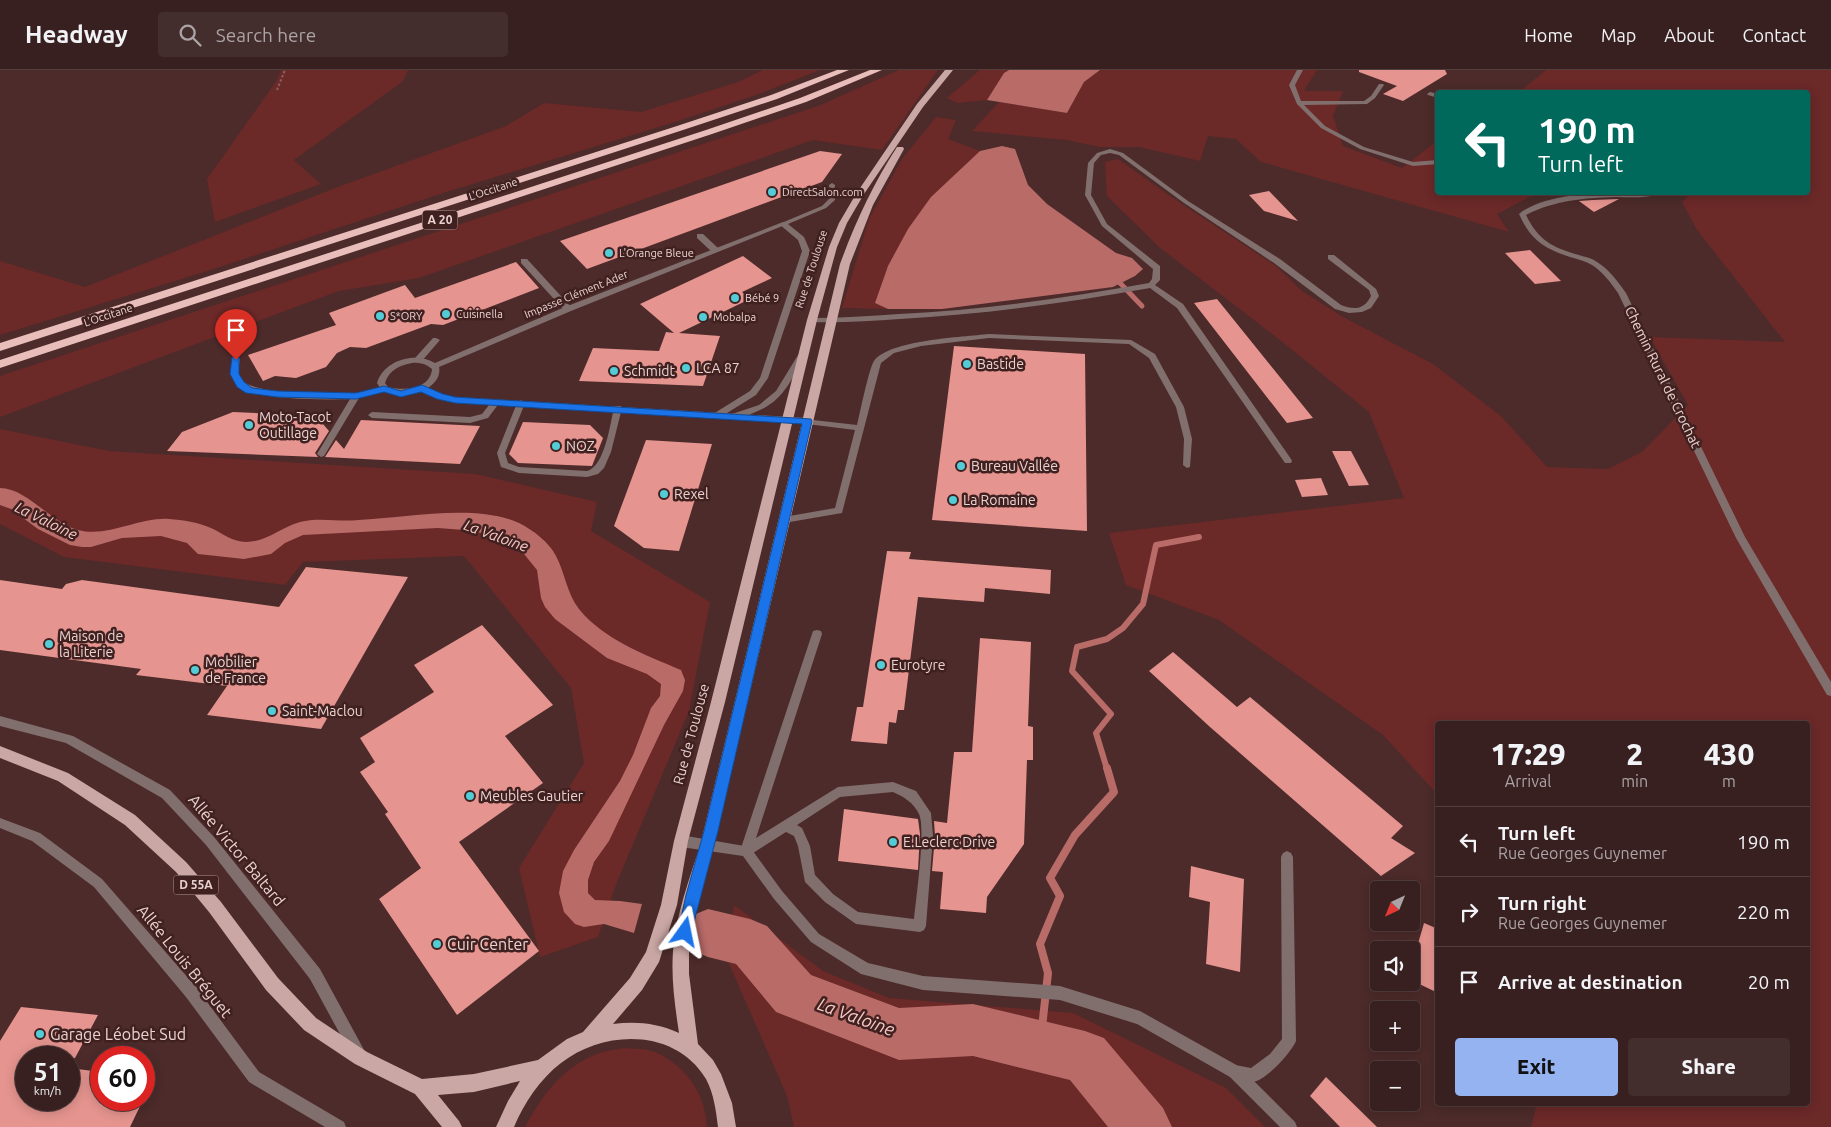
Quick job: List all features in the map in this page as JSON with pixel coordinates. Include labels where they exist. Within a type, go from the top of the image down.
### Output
[{"type":"highway","name":"L'Occitane","points":[[0,347],[680,128],[774,97],[845,70]]},
{"type":"highway","name":"L'Occitane","points":[[0,364],[709,132],[803,100],[878,70]]},
{"type":"main road","name":"Rue de Toulouse","points":[[589,1038],[636,984],[653,956],[669,905],[681,841],[718,702],[803,354],[833,247],[843,222],[860,194],[920,106],[949,70]]},
{"type":"main road","points":[[690,1049],[683,995],[681,950],[845,264],[870,201],[893,161],[924,112],[960,70]]},
{"type":"main road","name":"D 55A","points":[[0,752],[22,759],[63,777],[130,820],[187,874],[215,907],[272,984],[310,1024],[361,1058],[422,1088],[453,1127]]},
{"type":"main road","name":"Rue de Toulouse","points":[[505,1127],[515,1104],[542,1068],[557,1056],[589,1038],[625,1029],[660,1033],[690,1049],[706,1065],[718,1086],[726,1112],[727,1127]]},
{"type":"main road","points":[[422,1088],[474,1083],[542,1068]]},
{"type":"street","points":[[1300,70],[1292,85],[1299,103],[1323,127],[1362,148],[1412,164],[1435,162]]},
{"type":"street","points":[[1299,103],[1364,103],[1373,97],[1382,85]]},
{"type":"street","points":[[1430,94],[1435,95]]},
{"type":"street","points":[[812,320],[832,321],[939,315],[1049,303],[1151,285],[1156,280],[1157,268],[1104,225],[1088,195],[1091,162],[1099,154],[1110,151],[1121,154],[1186,202],[1276,261],[1338,306],[1350,311],[1362,311],[1372,304],[1374,296],[1372,289],[1331,257]]},
{"type":"street","name":"Impasse Clément Ader","points":[[434,366],[568,309],[824,207],[833,200],[832,185]]},
{"type":"street","name":"Chemin Rural de Crochat","points":[[1649,196],[1589,196],[1536,206],[1522,214],[1529,231],[1536,240],[1552,249],[1593,262],[1607,274],[1622,293],[1741,538],[1831,692]]},
{"type":"street","points":[[716,416],[753,393],[759,386],[764,378],[784,324],[806,251],[801,239],[783,224]]},
{"type":"street","points":[[700,236],[715,250]]},
{"type":"street","points":[[524,261],[568,309]]},
{"type":"street","points":[[1151,285],[1180,306],[1288,461]]},
{"type":"street","points":[[784,520],[840,511],[877,362],[890,352],[921,344],[989,336],[1131,342],[1152,356],[1180,407],[1188,439],[1187,465]]},
{"type":"street","points":[[418,360],[436,340]]},
{"type":"street","points":[[732,417],[762,407],[779,394],[803,354]]},
{"type":"street","points":[[236,360],[234,374],[241,384],[250,391],[277,394],[356,396],[384,389],[401,394],[422,388],[435,377],[437,371],[431,363],[418,360],[407,361],[388,370],[382,376],[381,383],[384,389]]},
{"type":"street","points":[[422,388],[440,397],[455,400],[787,419],[861,428]]},
{"type":"street","points":[[321,454],[356,396]]},
{"type":"street","points":[[372,415],[470,420],[485,416],[496,402]]},
{"type":"street","points":[[521,403],[501,453],[504,465],[519,470],[587,474],[596,472],[602,463],[612,435],[618,408]]},
{"type":"street","points":[[746,851],[816,634]]},
{"type":"street","name":"Allée Victor Baltard","points":[[0,722],[69,740],[166,794],[210,840],[315,974],[361,1058]]},
{"type":"street","points":[[681,841],[746,851],[838,792],[893,787],[912,794],[924,813],[927,836],[920,926],[856,918],[829,898],[809,878],[804,846],[798,832],[787,826]]},
{"type":"street","name":"Allée Louis Bréguet","points":[[0,823],[36,837],[98,883],[191,992],[254,1076],[339,1127]]},
{"type":"street","points":[[746,851],[778,895],[815,938],[866,969],[923,983],[1060,993],[1140,1018],[1235,1072],[1290,1127]]},
{"type":"street","points":[[1235,1072],[1254,1076],[1275,1059],[1289,1040],[1287,857]]},
{"type":"path","points":[[277,90],[285,70]]},
{"type":"shaded area","points":[[281,70],[408,70],[402,82],[294,160],[321,184],[215,222],[207,179],[277,80]]},
{"type":"shaded area","points":[[763,70],[820,70],[759,94],[678,121],[440,194],[214,269],[0,335],[0,261],[85,287],[335,188],[506,126],[544,103],[641,112],[738,82]]},
{"type":"shaded area","points":[[899,70],[938,70],[882,150],[813,140],[419,278],[339,291],[0,417],[0,376],[818,106]]},
{"type":"shaded area","points":[[980,70],[1009,70],[1004,73],[987,100],[958,103],[947,98]]},
{"type":"shaded area","points":[[1100,70],[1317,70],[1304,91],[1343,91],[1333,116],[1343,146],[1402,168],[1435,143],[1435,195],[1533,195],[1497,214],[1509,232],[1261,162],[1236,139],[1208,136],[1200,161],[1139,147],[1099,147],[1067,140],[972,131],[999,102],[1067,113],[1084,82]]},
{"type":"shaded area","points":[[1546,70],[1831,70],[1831,1127],[1531,1127],[1536,1106],[1810,1106],[1810,721],[1435,721],[1435,792],[1383,735],[1219,620],[1126,585],[1109,533],[1404,498],[1369,412],[1276,337],[1159,247],[1107,196],[1105,162],[1118,159],[1276,266],[1302,291],[1343,317],[1433,364],[1501,416],[1547,467],[1608,469],[1642,452],[1688,405],[1650,337],[1785,342],[1697,230],[1682,202],[1689,195],[1810,195],[1810,90],[1521,90]]},
{"type":"shaded area","points":[[936,117],[956,120],[948,139],[980,151],[931,197],[875,303],[888,309],[842,308],[869,219],[902,159]]},
{"type":"shaded area","points":[[0,429],[109,451],[475,474],[597,502],[591,531],[710,602],[689,711],[615,887],[598,937],[540,957],[519,868],[584,763],[571,688],[464,556],[303,562],[285,585],[64,557],[0,524]]},
{"type":"shaded area","points":[[734,905],[823,971],[889,998],[1073,1013],[1226,1088],[1265,1127],[794,1127],[787,1096],[726,957]]},
{"type":"shaded area","points":[[624,1048],[644,1049],[655,1052],[676,1065],[692,1082],[698,1092],[703,1103],[707,1127],[525,1127],[545,1095],[571,1068],[597,1054]]},
{"type":"water","points":[[1009,70],[1100,70],[1084,82],[1067,113],[987,100],[1004,73]]},
{"type":"water","points":[[1002,146],[1015,149],[1028,185],[1047,204],[1116,253],[1132,258],[1143,269],[1135,276],[1113,287],[942,309],[888,309],[875,303],[888,266],[908,229],[931,197],[980,151]]},
{"type":"water","points":[[0,488],[10,490],[29,499],[68,526],[89,532],[112,530],[158,519],[169,519],[201,524],[232,539],[246,542],[261,540],[293,524],[307,521],[461,513],[501,517],[519,523],[535,533],[553,551],[575,603],[589,620],[626,646],[681,670],[685,680],[683,691],[664,725],[609,841],[594,862],[588,880],[588,893],[595,900],[642,904],[634,933],[604,924],[584,927],[575,924],[564,912],[559,893],[563,871],[574,850],[620,781],[633,755],[651,708],[660,696],[661,684],[647,674],[607,658],[555,619],[545,607],[541,598],[537,570],[524,554],[488,534],[438,528],[303,535],[285,543],[271,554],[244,559],[198,554],[187,543],[161,536],[122,538],[91,547],[82,547],[70,545],[38,529],[11,509],[0,505]]},
{"type":"building","points":[[1359,70],[1445,70],[1447,74],[1403,101],[1383,94],[1397,86],[1359,72]]},
{"type":"building","points":[[820,151],[842,154],[822,182],[587,269],[560,241]]},
{"type":"building","points":[[1269,191],[1298,221],[1264,211],[1249,195]]},
{"type":"building","points":[[1619,199],[1594,212],[1579,201],[1593,200]]},
{"type":"building","points":[[1530,250],[1561,281],[1535,284],[1505,253]]},
{"type":"building","points":[[743,256],[772,278],[742,292],[750,299],[679,333],[720,336],[703,386],[579,381],[593,348],[659,351],[666,332],[674,333],[640,304]]},
{"type":"building","points":[[516,262],[539,288],[443,325],[431,324],[366,348],[350,347],[337,353],[326,367],[296,378],[275,376],[263,381],[248,355],[336,325],[329,313],[405,285],[415,298]]},
{"type":"building","points":[[1217,299],[1313,418],[1287,423],[1194,303]]},
{"type":"building","points":[[954,346],[1085,354],[1087,531],[932,520]]},
{"type":"building","points":[[233,412],[316,416],[329,431],[315,453],[318,457],[167,451],[182,432]]},
{"type":"building","points":[[361,420],[480,426],[460,464],[325,457],[336,440],[344,449]]},
{"type":"building","name":"NOZ","points":[[523,422],[590,425],[603,438],[592,466],[518,463],[509,454]]},
{"type":"building","points":[[646,440],[712,444],[679,551],[644,548],[614,526]]},
{"type":"building","points":[[1332,451],[1351,451],[1369,485],[1349,486]]},
{"type":"building","points":[[1321,478],[1328,495],[1302,497],[1295,480]]},
{"type":"building","points":[[887,551],[911,552],[909,559],[1051,570],[1050,594],[985,588],[984,602],[918,597],[904,710],[898,710],[896,723],[889,722],[887,744],[851,741],[857,707],[863,707]]},
{"type":"building","points":[[306,567],[408,577],[321,729],[207,715],[227,686],[136,675],[141,669],[0,650],[0,580],[62,589],[66,584],[82,580],[279,607]]},
{"type":"building","points":[[482,625],[553,705],[505,736],[543,783],[459,842],[539,951],[457,1015],[379,899],[421,868],[385,814],[388,812],[360,772],[375,762],[360,738],[434,692],[414,665]]},
{"type":"building","points":[[980,638],[1031,642],[1028,726],[1033,727],[1033,760],[1027,760],[1024,844],[987,897],[986,913],[940,909],[943,872],[932,871],[935,836],[934,821],[947,823],[954,752],[972,752]]},
{"type":"building","points":[[1173,652],[1237,707],[1250,697],[1403,826],[1391,838],[1415,853],[1381,876],[1210,727],[1149,671]]},
{"type":"building","name":"E.Leclerc Drive","points":[[844,809],[918,819],[920,834],[918,870],[838,861]]},
{"type":"building","points":[[1191,866],[1244,879],[1240,972],[1206,964],[1210,902],[1189,897]]},
{"type":"building","points":[[1424,923],[1435,928],[1435,992],[1420,984],[1419,941]]},
{"type":"building","points":[[21,1007],[98,1015],[80,1049],[80,1046],[15,1046],[15,1111],[80,1111],[80,1069],[90,1071],[90,1111],[138,1111],[130,1127],[0,1127],[0,1041]]},
{"type":"building","points":[[1326,1077],[1377,1127],[1340,1127],[1310,1096]]},
{"type":"waterway","points":[[1120,283],[1142,306]]},
{"type":"waterway","points":[[1107,769],[1096,733],[1111,714],[1072,671],[1077,647],[1107,639],[1123,628],[1143,604],[1156,545],[1199,537]]},
{"type":"waterway","points":[[1040,1046],[1048,973],[1040,944],[1060,896],[1050,878],[1075,835],[1114,792],[1107,768]]},
{"type":"waterway","name":"La Valoine","points":[[708,933],[750,943],[794,994],[899,1034],[973,1030],[1085,1057],[1144,1127]]},
{"type":"place","name":"DirectSalon.com","points":[[772,192]]},
{"type":"place","name":"L'Orange Bleue","points":[[609,253]]},
{"type":"place","name":"Bébé 9","points":[[735,298]]},
{"type":"place","name":"Cuisinella","points":[[446,314]]},
{"type":"place","name":"S*ORY","points":[[380,316]]},
{"type":"place","name":"Mobalpa","points":[[703,317]]},
{"type":"place","name":"Bastide","points":[[967,364]]},
{"type":"place","name":"LCA 87","points":[[686,368]]},
{"type":"place","name":"Schmidt","points":[[614,371]]},
{"type":"place","name":"Moto-Tacot Outillage","points":[[249,425]]},
{"type":"place","name":"NOZ","points":[[556,446]]},
{"type":"place","name":"Bureau Vallée","points":[[961,466]]},
{"type":"place","name":"Rexel","points":[[664,494]]},
{"type":"place","name":"La Romaine","points":[[953,500]]},
{"type":"place","name":"Maison de la Literie","points":[[49,644]]},
{"type":"place","name":"Eurotyre","points":[[881,665]]},
{"type":"place","name":"Mobilier de France","points":[[195,670]]},
{"type":"place","name":"Saint-Maclou","points":[[272,711]]},
{"type":"place","name":"Meubles Gautier","points":[[470,796]]},
{"type":"place","name":"E.Leclerc Drive","points":[[893,842]]},
{"type":"place","name":"Cuir Center","points":[[437,944]]},
{"type":"place","name":"Garage Léobet Sud","points":[[40,1034]]},
{"type":"route","points":[[236,360],[234,374],[241,384],[250,391],[277,394],[356,396],[384,389],[401,394],[422,388],[440,397],[455,400],[618,408],[707,416],[807,421],[711,831],[685,932]]}]
